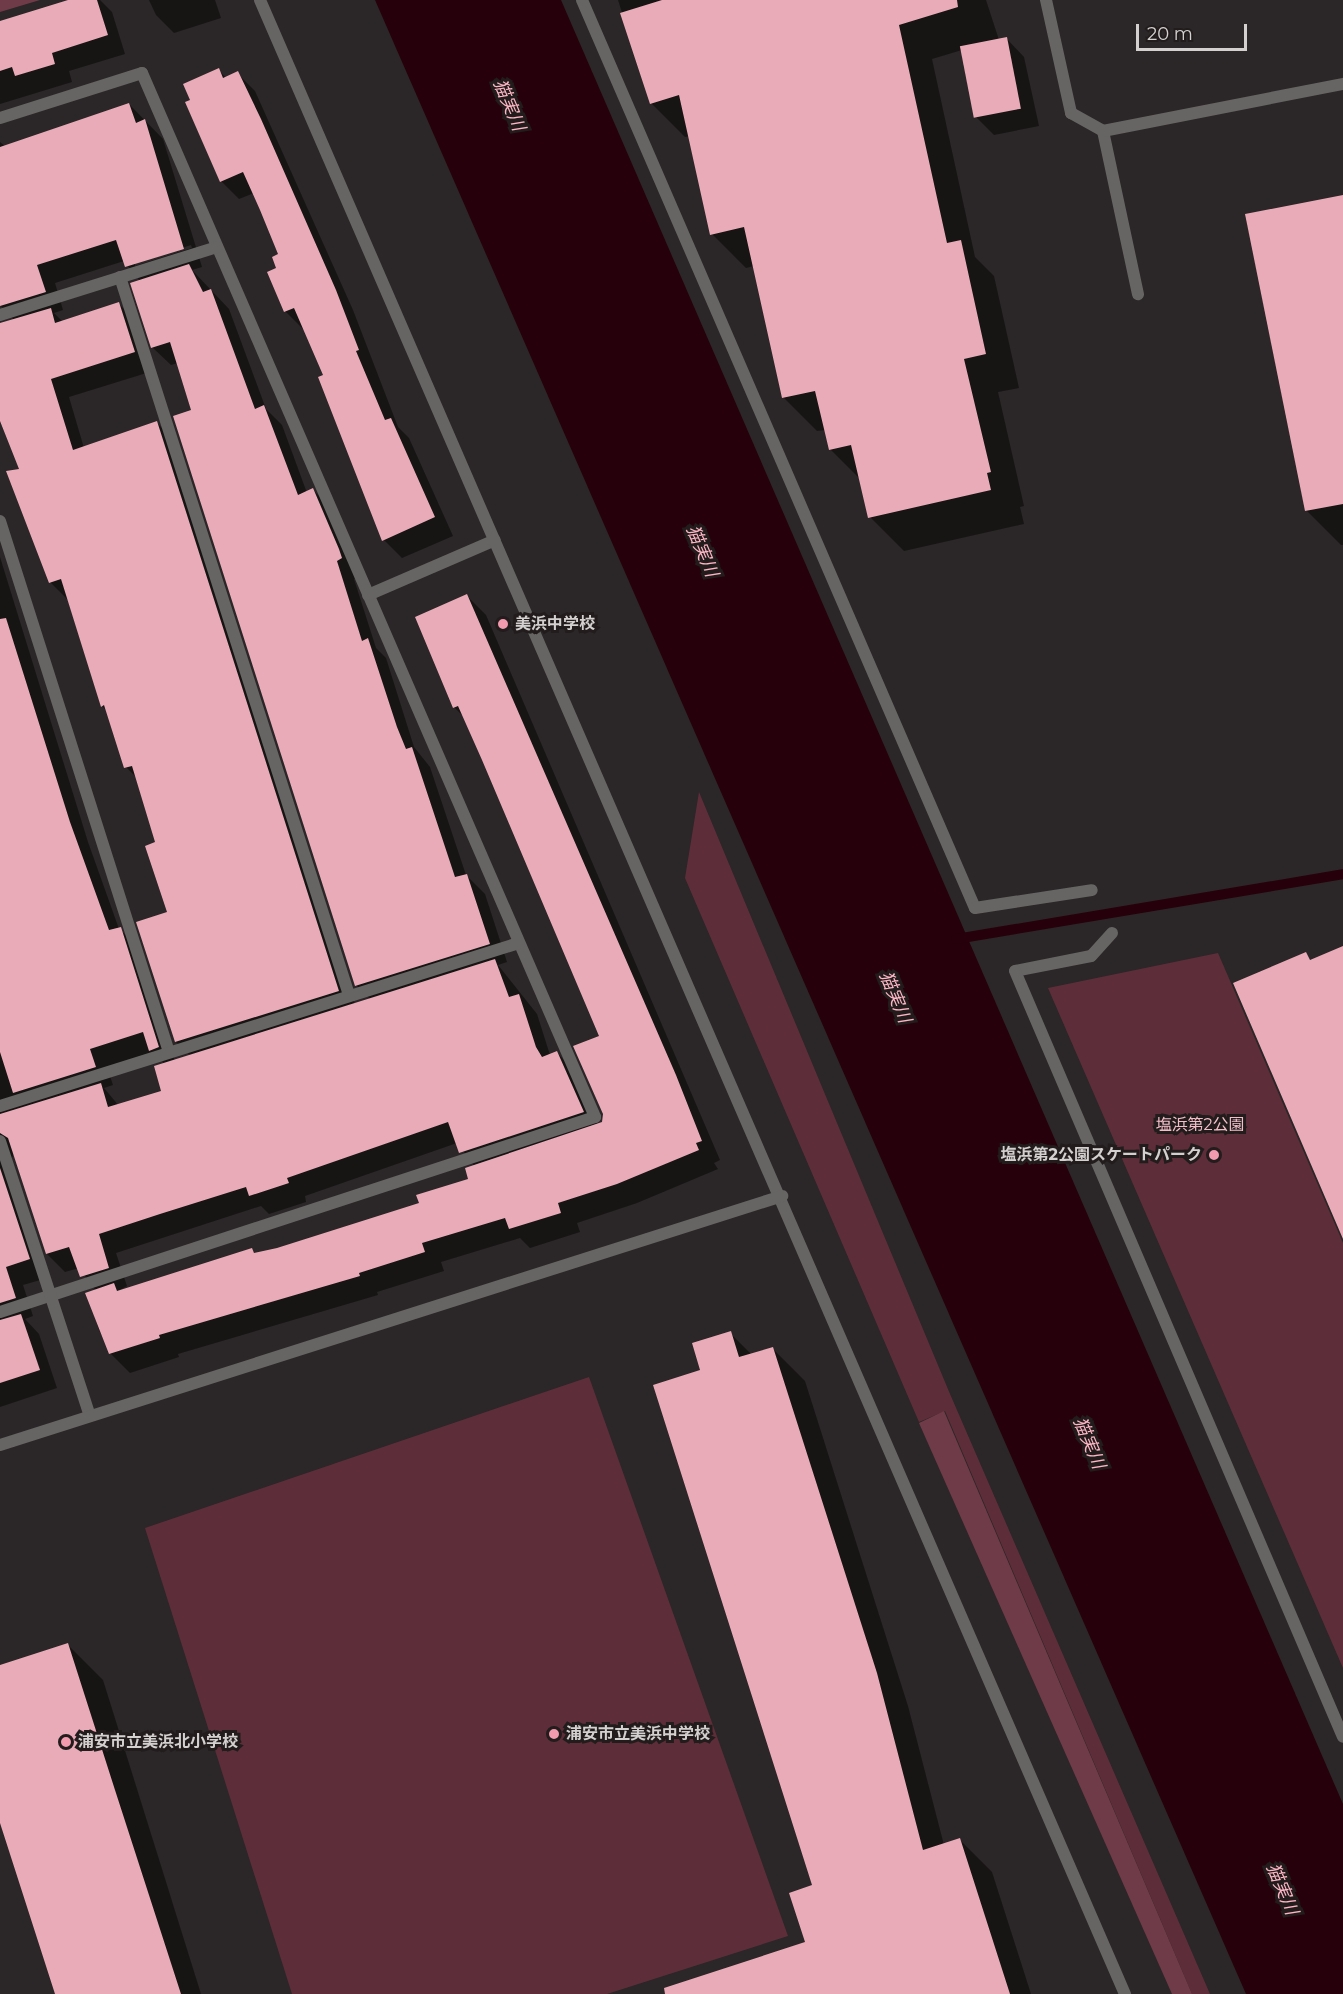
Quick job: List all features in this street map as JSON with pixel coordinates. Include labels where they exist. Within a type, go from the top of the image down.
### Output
[{"type":"street","points":[[260,0],[782,1196],[1125,1994]]},
{"type":"street","points":[[582,0],[975,908],[1092,890]]},
{"type":"street","points":[[1046,0],[1071,113],[1103,131],[1343,84]]},
{"type":"street","points":[[0,118],[142,73],[595,1117],[0,1312]]},
{"type":"street","points":[[1103,131],[1138,294]]},
{"type":"street","points":[[0,315],[217,247]]},
{"type":"street","points":[[120,277],[349,995]]},
{"type":"street","points":[[0,521],[169,1052]]},
{"type":"street","points":[[368,595],[495,540]]},
{"type":"street","points":[[1112,933],[1092,956],[1015,971],[1343,1737]]},
{"type":"street","points":[[0,1106],[519,943]]},
{"type":"street","points":[[0,1141],[90,1416]]},
{"type":"street","points":[[0,1445],[782,1196]]},
{"type":"green space","points":[[699,792],[950,1394],[1210,1994],[1192,1994],[945,1411],[919,1422],[685,878]]},
{"type":"green space","name":"塩浜第2公園","points":[[1218,953],[1343,1243],[1343,1668],[1048,988]]},
{"type":"green space","points":[[589,1377],[788,1936],[607,1994],[292,1994],[145,1528]]},
{"type":"shaded area","points":[[0,0],[40,0],[0,12]]},
{"type":"shaded area","points":[[944,1411],[1192,1994],[1172,1994],[919,1423]]},
{"type":"water","name":"猫実川","points":[[375,0],[561,0],[1343,1804],[1343,1994],[1246,1994]]},
{"type":"building","points":[[68,0],[97,0],[108,35],[52,53],[55,64],[15,76],[12,67],[0,71],[0,21]]},
{"type":"building","points":[[662,0],[957,0],[958,7],[899,25],[947,243],[961,240],[986,354],[964,359],[991,472],[987,473],[991,490],[868,518],[851,445],[829,450],[815,391],[782,398],[744,227],[710,235],[679,95],[650,104],[620,13]]},
{"type":"building","points":[[1007,37],[1021,109],[974,118],[960,46]]},
{"type":"building","points":[[219,68],[223,78],[238,71],[336,290],[359,350],[356,351],[385,420],[391,418],[435,517],[382,541],[318,377],[323,375],[294,308],[284,312],[267,272],[276,268],[272,257],[278,254],[243,172],[220,182],[185,102],[190,100],[183,84]]},
{"type":"building","points":[[129,103],[136,123],[145,119],[184,249],[125,267],[116,240],[37,265],[46,292],[0,306],[0,147]]},
{"type":"building","points":[[1343,195],[1343,504],[1305,511],[1245,214]]},
{"type":"building","points":[[189,264],[203,292],[211,289],[255,409],[264,405],[298,495],[313,488],[342,558],[337,561],[362,641],[368,638],[397,727],[406,749],[412,747],[455,877],[467,874],[490,944],[355,986],[173,416],[191,410],[170,342],[151,348],[130,283]]},
{"type":"building","points":[[119,302],[135,352],[51,379],[73,450],[157,421],[339,991],[175,1042],[136,922],[167,912],[145,846],[155,842],[132,766],[124,768],[104,705],[101,707],[61,579],[49,583],[6,471],[19,469],[0,421],[0,323],[51,308],[55,323]]},
{"type":"building","points":[[467,594],[676,1075],[702,1141],[696,1143],[699,1150],[617,1184],[558,1203],[561,1213],[509,1229],[505,1218],[422,1243],[425,1252],[359,1273],[360,1276],[159,1335],[160,1338],[109,1354],[85,1293],[114,1283],[117,1291],[252,1248],[254,1253],[277,1248],[419,1203],[416,1195],[468,1179],[465,1168],[602,1122],[603,1114],[573,1046],[599,1036],[482,760],[458,706],[453,708],[415,617]]},
{"type":"building","points":[[6,618],[70,822],[109,930],[121,927],[159,1047],[149,1051],[143,1032],[90,1049],[96,1067],[13,1093],[0,1052],[0,619]]},
{"type":"building","points":[[1343,946],[1343,1239],[1233,983],[1306,952],[1310,960]]},
{"type":"building","points":[[495,959],[509,997],[519,994],[536,1047],[542,1057],[557,1051],[584,1112],[459,1153],[448,1122],[287,1178],[289,1183],[249,1196],[246,1187],[160,1214],[99,1234],[109,1268],[80,1277],[69,1247],[46,1254],[8,1138],[0,1133],[0,1114],[101,1083],[108,1107],[161,1091],[154,1066]]},
{"type":"building","points":[[0,1168],[30,1259],[6,1267],[16,1298],[0,1303]]},
{"type":"building","points":[[21,1314],[40,1370],[0,1383],[0,1320]]},
{"type":"building","points":[[731,1331],[739,1357],[773,1347],[877,1673],[923,1850],[960,1838],[1010,1994],[665,1994],[664,1988],[805,1942],[789,1893],[812,1885],[653,1385],[700,1370],[692,1343]]},
{"type":"building","points":[[68,1643],[181,1994],[55,1994],[0,1823],[0,1665]]},
{"type":"waterway","points":[[956,939],[1343,874]]},
{"type":"place","name":"美浜中学校","points":[[503,624]]},
{"type":"place","name":"塩浜第2公園スケートパーク","points":[[1214,1155]]},
{"type":"place","name":"浦安市立美浜中学校","points":[[554,1734]]},
{"type":"place","name":"浦安市立美浜北小学校","points":[[66,1742]]}]
